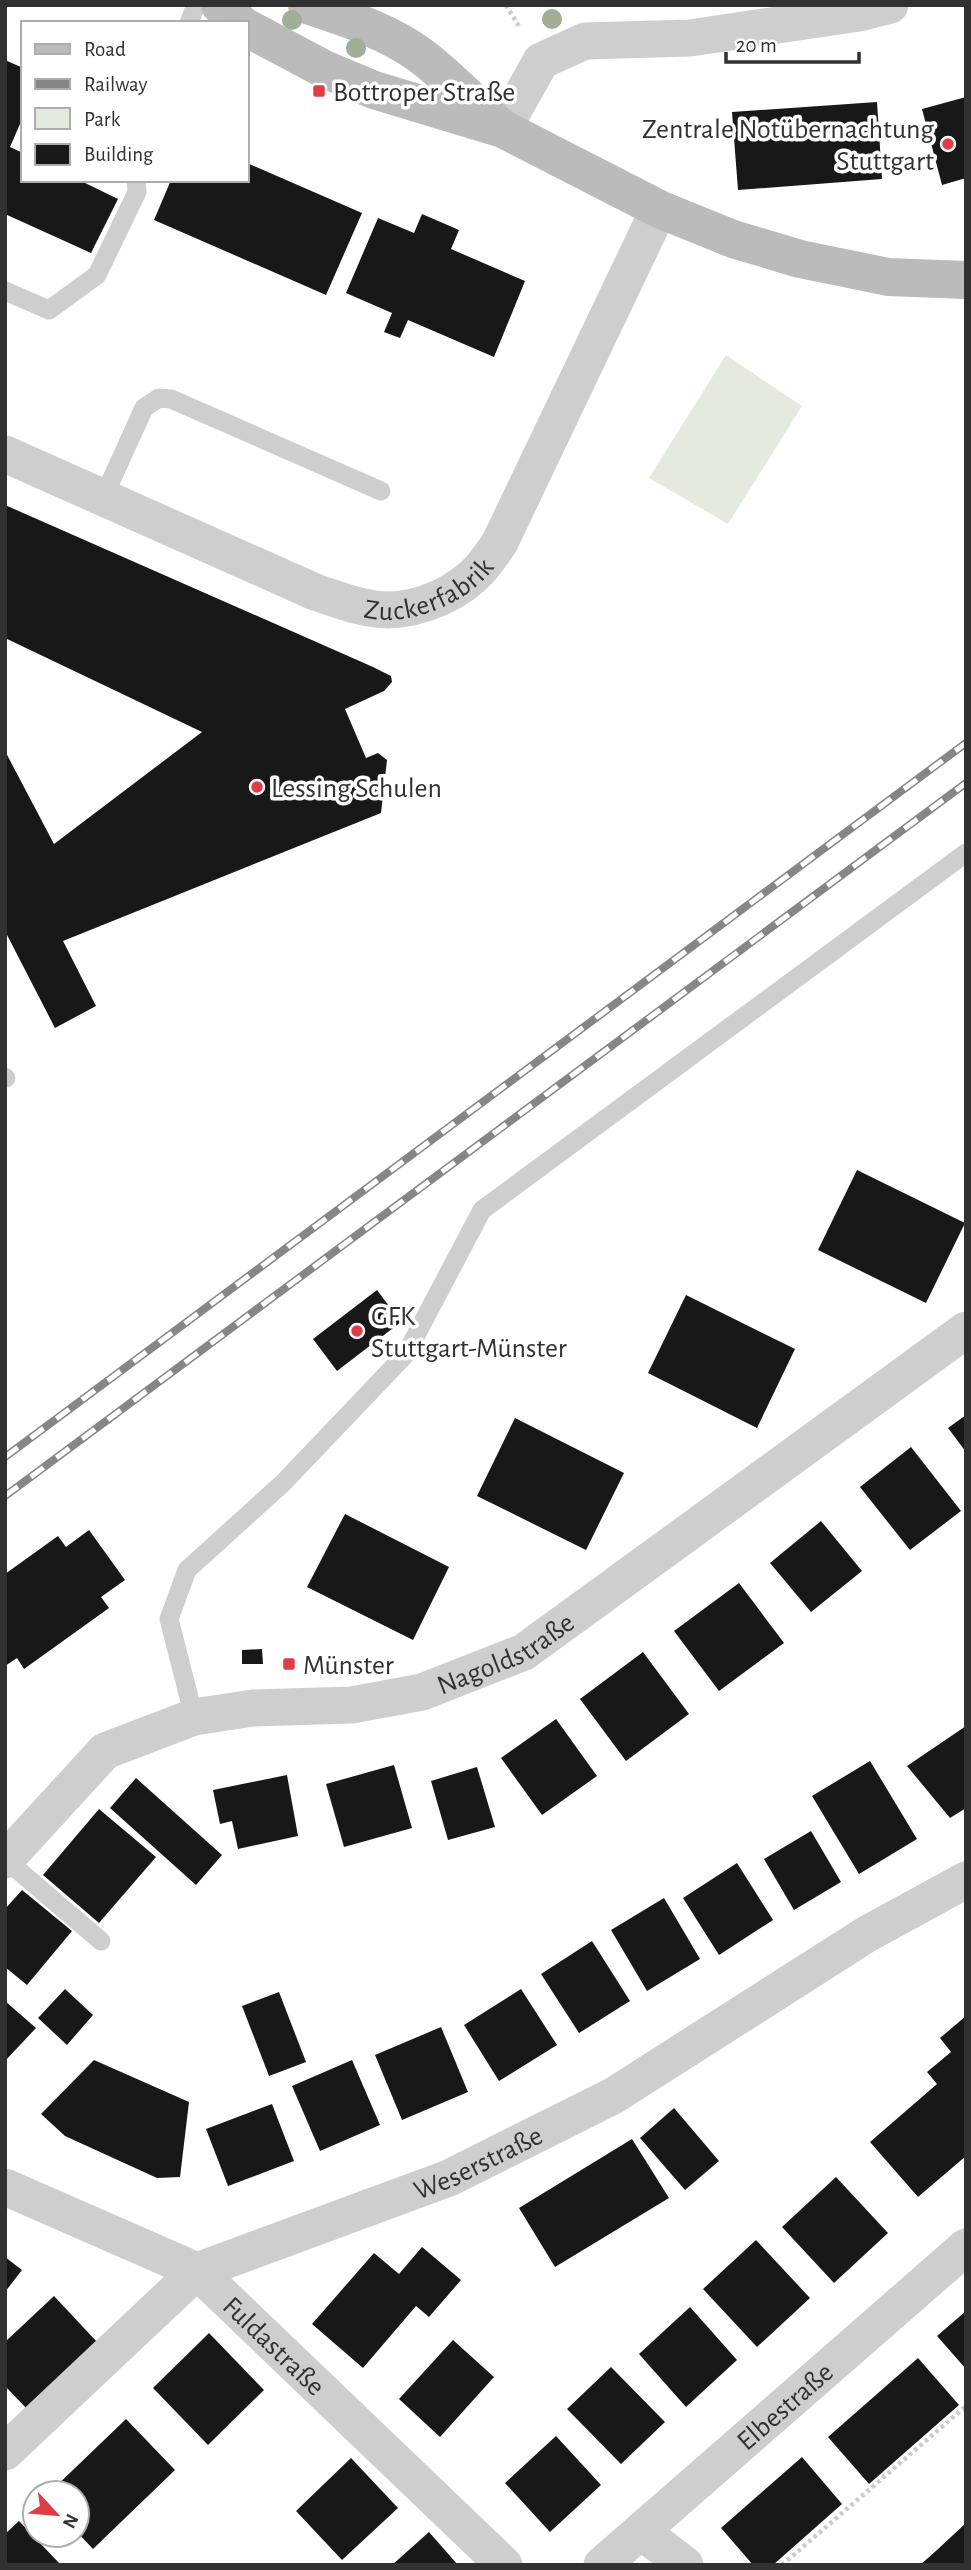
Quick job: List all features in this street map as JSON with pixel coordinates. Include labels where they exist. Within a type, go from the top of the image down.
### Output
[{"type":"street","points":[[220,5],[238,21]]},
{"type":"street","points":[[307,5],[342,16],[396,40],[421,56],[503,129]]},
{"type":"street","points":[[503,129],[541,61],[585,41],[690,38],[859,13],[890,5]]},
{"type":"street","points":[[248,29],[324,69],[373,90],[503,129],[659,209],[733,239],[800,259],[888,277],[966,280]]},
{"type":"street","name":"Zuckerfabrik","points":[[5,454],[316,592],[355,605],[389,610],[429,602],[457,589],[480,569],[500,542],[659,209]]},
{"type":"street","name":"Nagoldstraße","points":[[5,1859],[105,1751],[194,1717],[253,1708],[352,1704],[422,1692],[524,1652],[966,1330]]},
{"type":"street","name":"Weserstraße","points":[[5,2452],[197,2271],[449,2178],[613,2096],[867,1934],[966,1880]]},
{"type":"street","name":"Fuldastraße","points":[[5,2187],[197,2271],[504,2565]]},
{"type":"street","name":"Elbestraße","points":[[602,2565],[966,2247]]},
{"type":"street","points":[[641,2531],[685,2565]]},
{"type":"lane","points":[[5,291],[49,310],[97,275],[137,192],[136,182]]},
{"type":"lane","points":[[104,496],[144,408],[159,398],[171,399],[381,491]]},
{"type":"lane","points":[[194,1717],[169,1619],[187,1570],[283,1483],[406,1354],[482,1210],[966,853]]},
{"type":"lane","points":[[5,1859],[102,1941]]},
{"type":"path","points":[[782,2565],[966,2406]]},
{"type":"green space","points":[[726,355],[802,406],[728,524],[649,478]]},
{"type":"building","points":[[5,60],[21,67],[21,122],[10,147],[21,152],[21,182],[83,182],[118,199],[91,253],[5,214]]},
{"type":"building","name":"Zentrale Notübernachtung Stuttgart","points":[[966,97],[966,178],[942,185],[922,109]]},
{"type":"building","points":[[877,102],[882,179],[738,190],[732,112]]},
{"type":"building","points":[[248,163],[362,213],[326,295],[154,220],[170,182],[248,182]]},
{"type":"building","points":[[422,214],[459,230],[451,249],[525,281],[494,357],[408,320],[400,338],[384,332],[392,313],[346,293],[378,218],[414,233]]},
{"type":"building","name":"Lessing Schulen","points":[[5,505],[373,667],[391,676],[392,682],[384,691],[345,709],[366,758],[378,753],[387,760],[381,813],[63,941],[96,1006],[55,1028],[5,931],[5,751],[54,844],[202,732],[5,638]]},
{"type":"building","points":[[857,1170],[965,1223],[926,1303],[818,1250]]},
{"type":"building","name":"GFK Stuttgart-Münster","points":[[377,1290],[401,1322],[337,1371],[313,1339]]},
{"type":"building","points":[[686,1295],[795,1349],[757,1428],[648,1373]]},
{"type":"building","points":[[966,1415],[966,1452],[948,1428]]},
{"type":"building","points":[[515,1418],[624,1473],[586,1550],[477,1496]]},
{"type":"building","points":[[911,1447],[961,1511],[910,1550],[860,1487]]},
{"type":"building","points":[[345,1514],[449,1567],[413,1640],[307,1587]]},
{"type":"building","points":[[821,1521],[862,1571],[811,1612],[770,1563]]},
{"type":"building","points":[[89,1530],[125,1580],[101,1597],[109,1608],[24,1669],[17,1658],[5,1666],[5,1574],[58,1536],[66,1547]]},
{"type":"building","points":[[739,1583],[784,1643],[719,1691],[674,1631]]},
{"type":"building","points":[[262,1649],[263,1664],[242,1664],[242,1650]]},
{"type":"building","points":[[643,1652],[689,1714],[626,1761],[580,1699]]},
{"type":"building","points":[[556,1719],[597,1776],[542,1815],[501,1758]]},
{"type":"building","points":[[966,1726],[966,1808],[950,1818],[907,1766]]},
{"type":"building","points":[[870,1761],[917,1839],[859,1874],[812,1796]]},
{"type":"building","points":[[394,1765],[412,1828],[344,1847],[326,1784]]},
{"type":"building","points":[[477,1767],[495,1827],[448,1840],[431,1781]]},
{"type":"building","points":[[287,1775],[298,1836],[238,1849],[232,1821],[220,1824],[213,1790]]},
{"type":"building","points":[[136,1778],[222,1855],[196,1885],[110,1808]]},
{"type":"building","points":[[99,1809],[156,1857],[99,1923],[43,1875]]},
{"type":"building","points":[[811,1831],[841,1882],[794,1910],[764,1859]]},
{"type":"building","points":[[737,1863],[773,1920],[719,1955],[683,1898]]},
{"type":"building","points":[[22,1890],[72,1931],[27,1985],[5,1967],[5,1909]]},
{"type":"building","points":[[664,1898],[700,1959],[647,1991],[611,1930]]},
{"type":"building","points":[[592,1941],[630,2001],[579,2033],[541,1974]]},
{"type":"building","points":[[65,1989],[93,2015],[67,2045],[38,2018]]},
{"type":"building","points":[[521,1989],[557,2045],[499,2081],[464,2025]]},
{"type":"building","points":[[279,1992],[306,2062],[269,2076],[242,2006]]},
{"type":"building","points":[[5,2001],[36,2028],[5,2061]]},
{"type":"building","points":[[966,2016],[966,2156],[918,2197],[870,2142],[937,2084],[927,2072],[951,2052],[940,2038]]},
{"type":"building","points":[[441,2027],[468,2092],[402,2120],[375,2055]]},
{"type":"building","points":[[94,2060],[189,2102],[180,2177],[157,2178],[65,2136],[41,2114]]},
{"type":"building","points":[[352,2060],[380,2125],[320,2151],[292,2086]]},
{"type":"building","points":[[272,2104],[294,2161],[228,2186],[206,2129]]},
{"type":"building","points":[[674,2108],[719,2161],[685,2190],[640,2138]]},
{"type":"building","points":[[632,2139],[669,2198],[555,2267],[519,2208]]},
{"type":"building","points":[[836,2177],[888,2233],[834,2283],[782,2227]]},
{"type":"building","points":[[756,2240],[810,2298],[757,2347],[703,2289]]},
{"type":"building","points":[[422,2247],[461,2280],[429,2317],[416,2306],[363,2368],[312,2324],[374,2253],[399,2274]]},
{"type":"building","points":[[5,2257],[22,2270],[5,2292]]},
{"type":"building","points":[[54,2296],[98,2343],[28,2410],[5,2386],[5,2342]]},
{"type":"building","points":[[690,2307],[737,2360],[686,2407],[639,2354]]},
{"type":"building","points":[[966,2311],[966,2369],[937,2336]]},
{"type":"building","points":[[209,2333],[264,2390],[208,2445],[153,2388]]},
{"type":"building","points":[[453,2340],[494,2377],[440,2437],[399,2399]]},
{"type":"building","points":[[918,2358],[959,2405],[869,2484],[828,2437]]},
{"type":"building","points":[[611,2367],[665,2422],[621,2464],[567,2409]]},
{"type":"building","points":[[126,2419],[175,2470],[93,2549],[91,2479],[64,2479]]},
{"type":"building","points":[[556,2436],[601,2485],[550,2532],[505,2483]]},
{"type":"building","points":[[802,2457],[842,2504],[773,2565],[753,2565],[721,2528]]},
{"type":"building","points":[[351,2458],[398,2508],[342,2560],[296,2511]]},
{"type":"building","points":[[19,2521],[21,2549],[46,2549],[61,2565],[5,2565],[5,2534]]},
{"type":"building","points":[[966,2523],[966,2565],[920,2565],[937,2550]]},
{"type":"building","points":[[429,2532],[458,2565],[392,2565]]},
{"type":"railway","points":[[5,1457],[966,743]]},
{"type":"railway","points":[[5,1496],[966,783]]},
{"type":"place","name":"Bottroper Straße","points":[[319,91]]},
{"type":"place","name":"Zentrale Notübernachtung Stuttgart","points":[[948,144]]},
{"type":"place","name":"Lessing Schulen","points":[[257,787]]},
{"type":"place","name":"GFK Stuttgart-Münster","points":[[357,1331]]},
{"type":"place","name":"Münster","points":[[289,1664]]}]
